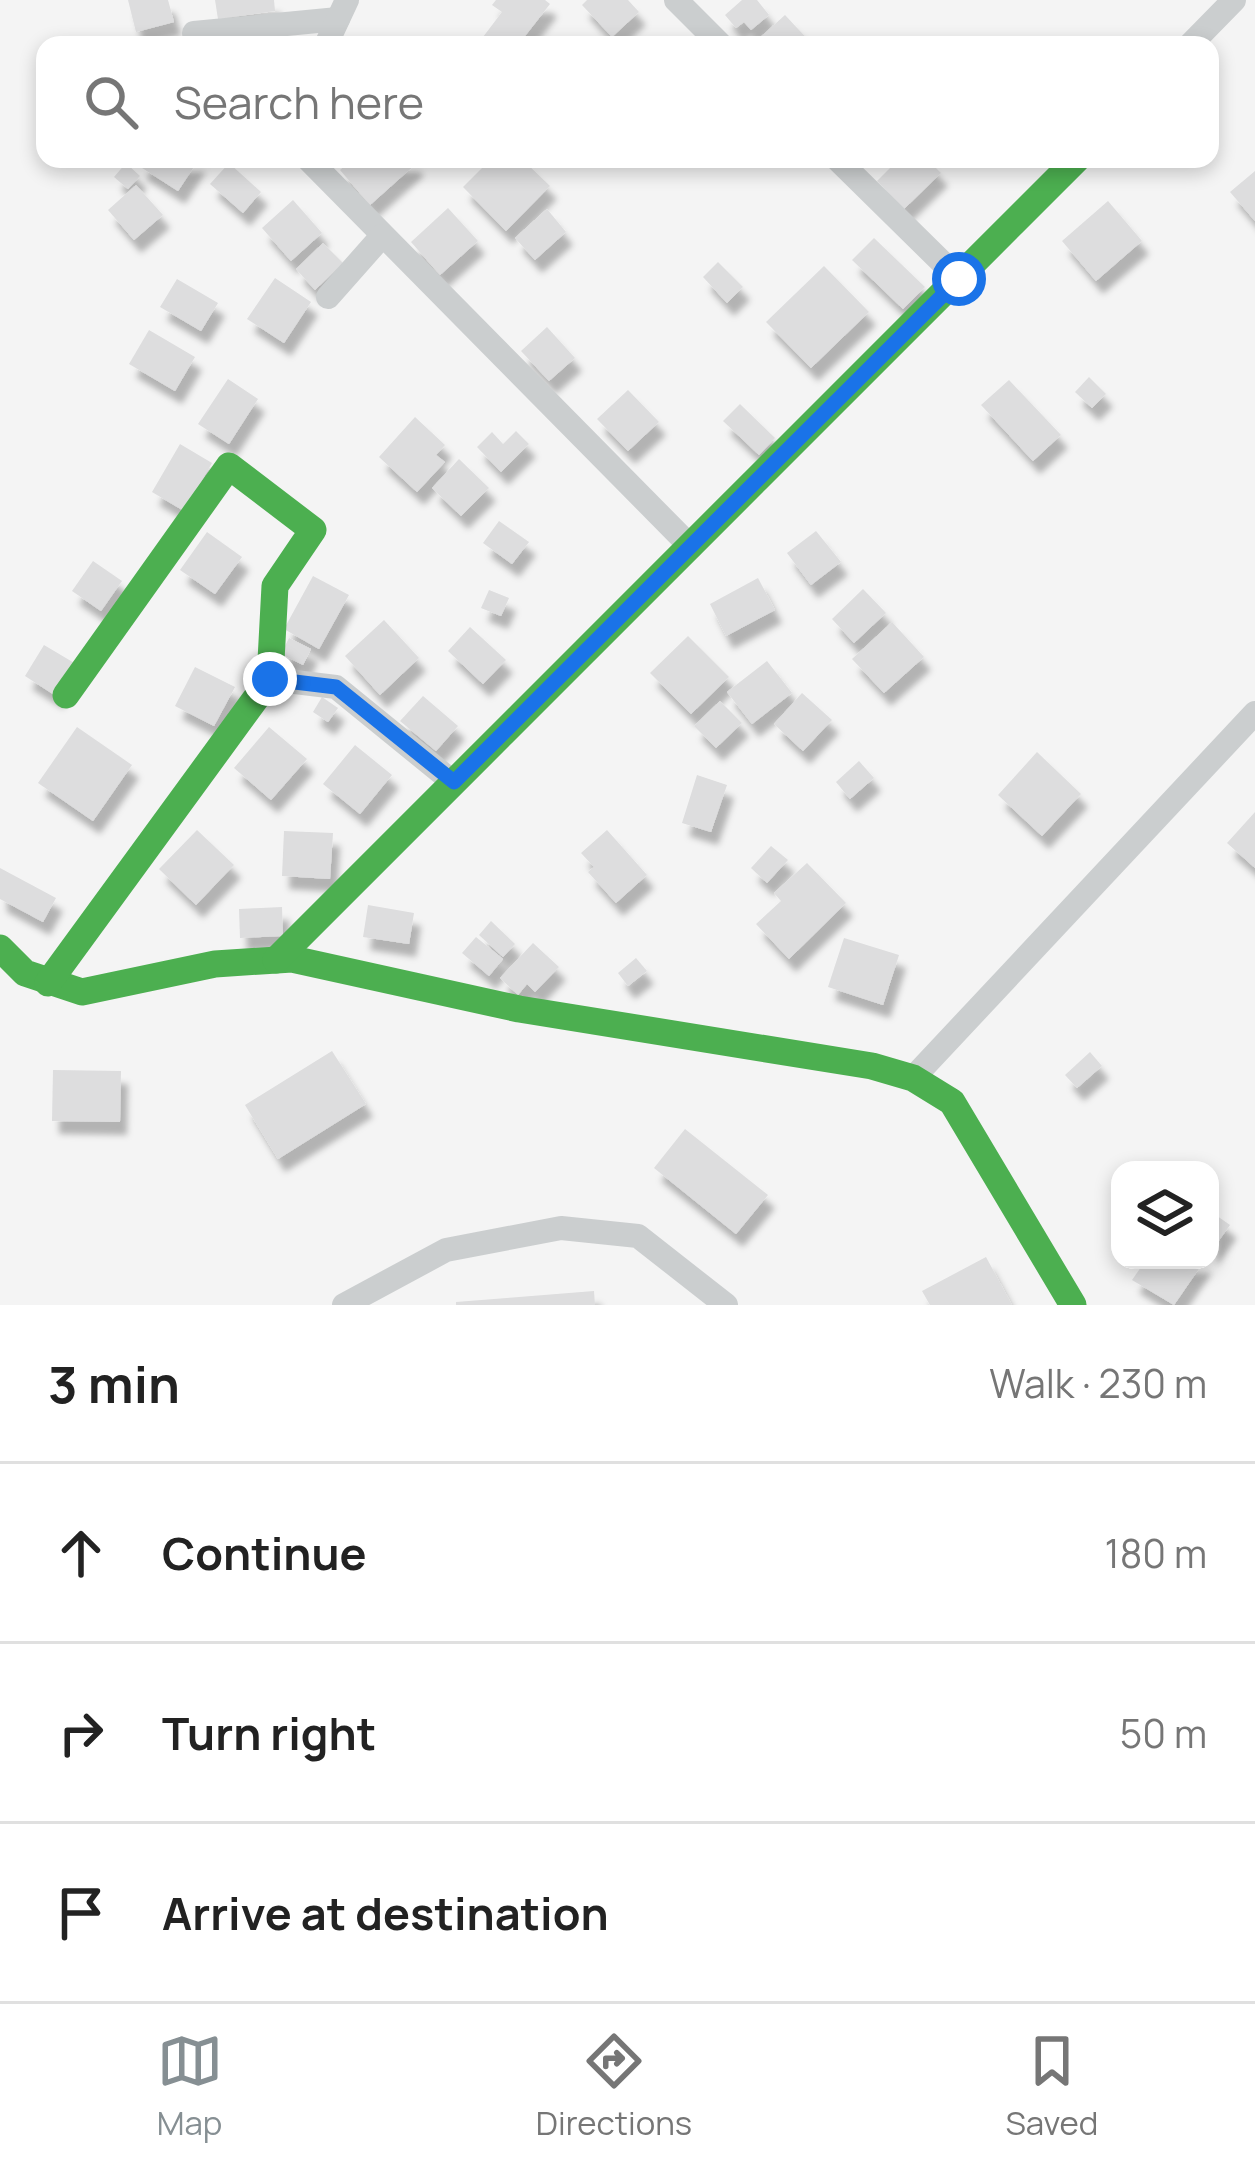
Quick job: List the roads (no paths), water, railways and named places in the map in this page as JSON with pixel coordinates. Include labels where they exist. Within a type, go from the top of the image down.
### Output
[{"type":"street","points":[[676,0],[712,36]]},
{"type":"street","points":[[1199,36],[1234,0]]},
{"type":"street","points":[[194,33],[343,9]]},
{"type":"street","points":[[317,168],[691,547]]},
{"type":"street","points":[[846,168],[959,279]]},
{"type":"street","points":[[276,960],[1068,168]]},
{"type":"street","points":[[328,297],[382,236]]},
{"type":"street","points":[[48,983],[270,679],[274,586],[313,530],[229,466],[66,695]]},
{"type":"street","points":[[270,679],[336,687],[454,782]]},
{"type":"street","points":[[913,1078],[1255,713]]},
{"type":"street","points":[[0,948],[26,973],[82,992],[214,964],[292,958],[519,1009],[872,1066],[913,1078],[952,1102],[1073,1305]]},
{"type":"street","points":[[344,1305],[446,1250],[561,1228],[638,1236],[726,1305]]}]
